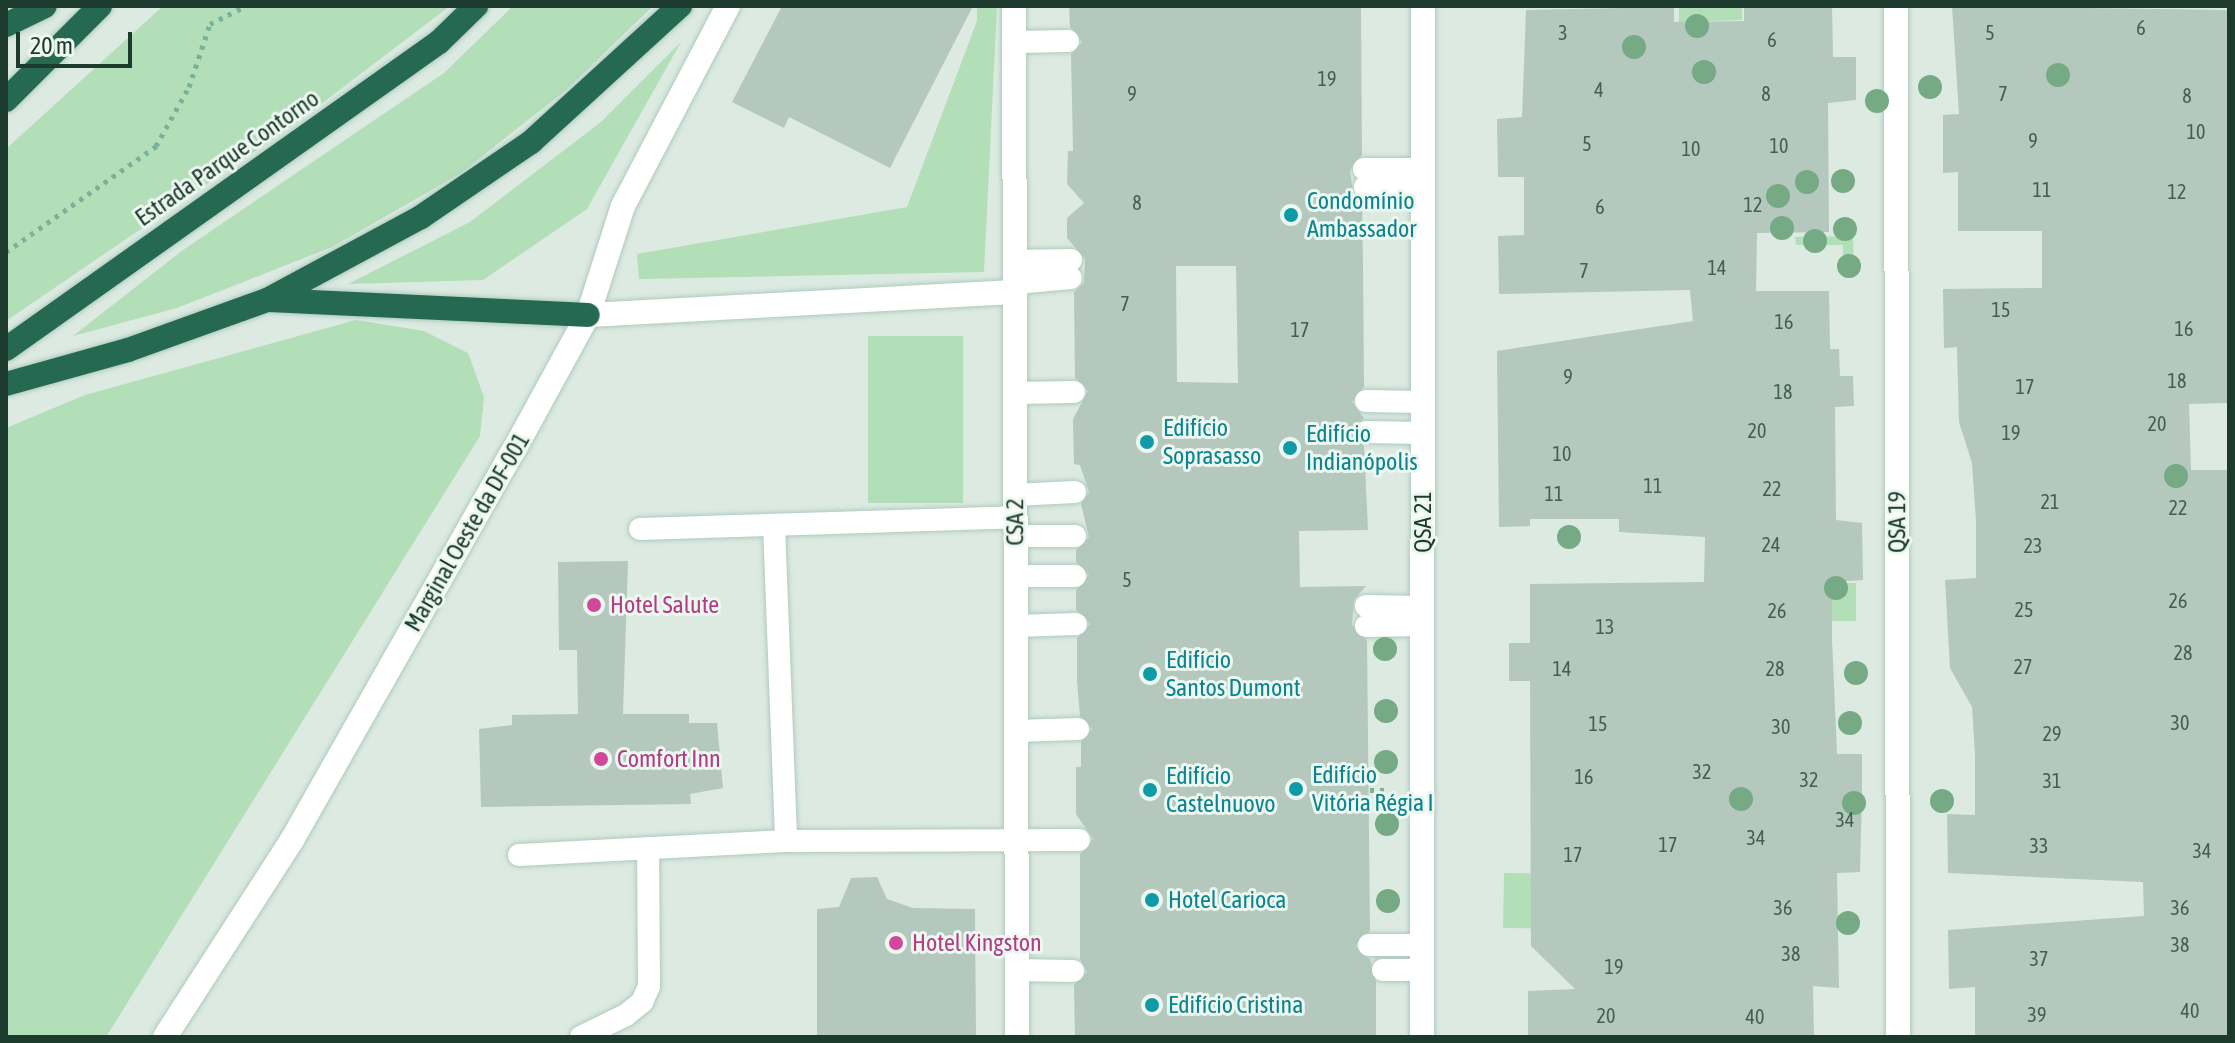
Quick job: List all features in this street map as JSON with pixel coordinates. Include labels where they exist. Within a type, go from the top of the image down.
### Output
[{"type":"highway","points":[[6,25],[45,6]]},
{"type":"highway","points":[[6,100],[100,6]]},
{"type":"highway","name":"Estrada Parque Contorno","points":[[6,349],[439,42],[476,6]]},
{"type":"highway","points":[[6,384],[128,350],[267,300],[421,217],[531,142],[680,6]]},
{"type":"highway","points":[[267,300],[588,315]]},
{"type":"street","name":"Marginal Oeste da DF-001","points":[[165,1037],[292,840],[588,315],[623,206],[728,6]]},
{"type":"street","name":"CSA 2","points":[[1014,6],[1017,1037]]},
{"type":"street","name":"QSA 21","points":[[1422,1037],[1423,6]]},
{"type":"street","name":"QSA 19","points":[[1896,6],[1898,1037]]},
{"type":"street","points":[[588,315],[1015,279]]},
{"type":"lane","points":[[1014,42],[1068,41]]},
{"type":"lane","points":[[1364,178],[1423,178]]},
{"type":"lane","points":[[1015,279],[1071,269]]},
{"type":"lane","points":[[1015,393],[1074,392]]},
{"type":"lane","points":[[1366,401],[1423,402]]},
{"type":"lane","points":[[1366,432],[1423,433]]},
{"type":"lane","points":[[640,529],[1015,516],[1075,492]]},
{"type":"lane","points":[[1015,516],[1075,536]]},
{"type":"lane","points":[[774,525],[786,841]]},
{"type":"lane","points":[[1016,576],[1075,576]]},
{"type":"lane","points":[[1366,616],[1422,616]]},
{"type":"lane","points":[[1016,626],[1076,624]]},
{"type":"lane","points":[[1016,737],[1078,736]]},
{"type":"lane","points":[[519,855],[786,841],[1079,840]]},
{"type":"lane","points":[[581,1037],[626,1015],[642,1002],[649,986],[648,848]]},
{"type":"lane","points":[[1369,945],[1422,945]]},
{"type":"lane","points":[[1016,970],[1073,971]]},
{"type":"lane","points":[[1383,970],[1422,970]]},
{"type":"path","points":[[6,252],[156,146],[189,87],[210,24],[246,6]]},
{"type":"path","points":[[1370,790],[1386,790]]},
{"type":"green space","points":[[163,6],[450,6],[292,126],[6,321],[6,149]]},
{"type":"green space","points":[[513,6],[653,6],[566,90],[461,173],[332,247],[177,308],[73,336],[183,250],[444,73]]},
{"type":"green space","points":[[977,6],[997,6],[984,272],[639,279],[637,254],[907,207],[977,21]]},
{"type":"green space","points":[[1679,6],[1742,6],[1742,20],[1709,21],[1709,59],[1679,59]]},
{"type":"green space","points":[[681,42],[587,209],[483,280],[348,284],[470,222],[601,122]]},
{"type":"green space","points":[[1853,236],[1854,278],[1843,277],[1843,245],[1796,245],[1795,237]]},
{"type":"green space","points":[[356,320],[424,331],[468,353],[484,397],[480,436],[106,1037],[6,1037],[6,428],[85,395]]},
{"type":"green space","points":[[868,336],[963,336],[963,503],[868,503]]},
{"type":"green space","points":[[1830,583],[1856,583],[1856,621],[1830,621]]},
{"type":"green space","points":[[1504,873],[1681,876],[1680,931],[1503,928]]},
{"type":"building","points":[[782,6],[973,6],[890,168],[789,117],[784,128],[732,102]]},
{"type":"building","points":[[1069,6],[1361,6],[1362,155],[1350,170],[1353,193],[1362,200],[1363,265],[1364,387],[1352,402],[1364,418],[1352,433],[1364,446],[1368,530],[1299,531],[1300,587],[1366,586],[1354,600],[1352,625],[1367,640],[1370,931],[1355,946],[1370,959],[1376,982],[1376,1037],[1075,1037],[1074,985],[1087,972],[1080,959],[1080,854],[1093,839],[1076,814],[1076,767],[1081,767],[1081,742],[1092,729],[1080,716],[1077,681],[1077,638],[1090,624],[1076,610],[1076,590],[1089,575],[1076,562],[1076,550],[1089,537],[1081,504],[1089,492],[1080,465],[1074,464],[1073,419],[1088,391],[1075,378],[1074,292],[1084,283],[1085,259],[1067,238],[1067,218],[1084,203],[1067,184],[1068,151],[1073,151],[1071,54],[1082,42],[1070,27]],"holes":[[[1176,266],[1236,266],[1238,383],[1177,382]]]},
{"type":"building","points":[[1744,6],[1832,6],[1833,57],[1856,57],[1856,100],[1828,103],[1829,232],[1757,233],[1756,291],[1829,291],[1830,349],[1839,349],[1840,376],[1853,376],[1854,406],[1835,407],[1836,520],[1862,523],[1863,580],[1832,582],[1832,639],[1837,754],[1862,754],[1862,792],[1860,872],[1837,873],[1839,988],[1813,986],[1814,1037],[1528,1037],[1528,991],[1575,989],[1531,946],[1530,681],[1509,681],[1509,643],[1530,643],[1530,584],[1704,582],[1705,537],[1619,532],[1619,519],[1530,519],[1530,526],[1499,527],[1497,351],[1693,321],[1690,290],[1499,294],[1498,236],[1524,235],[1524,177],[1498,177],[1497,119],[1522,117],[1526,10],[1674,7],[1674,22],[1744,21]]},
{"type":"building","points":[[1952,6],[2229,10],[2229,403],[2189,404],[2191,470],[2229,470],[2229,1037],[1975,1037],[1975,987],[1949,989],[1948,930],[2144,916],[2143,882],[1948,873],[1947,814],[1975,815],[1975,754],[1972,707],[1950,668],[1945,580],[1976,578],[1976,521],[1972,463],[1959,422],[1957,347],[1944,348],[1943,289],[2042,288],[2042,231],[1958,231],[1958,172],[1943,173],[1943,115],[1959,114]]},
{"type":"building","name":"Comfort Inn","points":[[628,561],[623,714],[689,714],[689,723],[717,723],[723,788],[690,794],[691,804],[481,807],[479,729],[512,725],[512,715],[578,714],[577,650],[559,650],[558,562]]},
{"type":"building","name":"Hotel Kingston","points":[[877,877],[887,899],[913,908],[975,909],[976,1037],[817,1037],[817,909],[839,907],[851,878]]},
{"type":"place","name":"Condomínio Ambassador","points":[[1291,215]]},
{"type":"place","name":"Edifício Soprasasso","points":[[1147,442]]},
{"type":"place","name":"Edifício Indianópolis","points":[[1290,448]]},
{"type":"place","name":"Hotel Salute","points":[[594,605]]},
{"type":"place","name":"Edifício Santos Dumont","points":[[1150,674]]},
{"type":"place","name":"Comfort Inn","points":[[601,759]]},
{"type":"place","name":"Edifício Vitória Régia I","points":[[1296,789]]},
{"type":"place","name":"Edifício Castelnuovo","points":[[1150,790]]},
{"type":"place","name":"Hotel Carioca","points":[[1152,900]]},
{"type":"place","name":"Hotel Kingston","points":[[896,943]]},
{"type":"place","name":"Edifício Cristina","points":[[1152,1005]]}]
